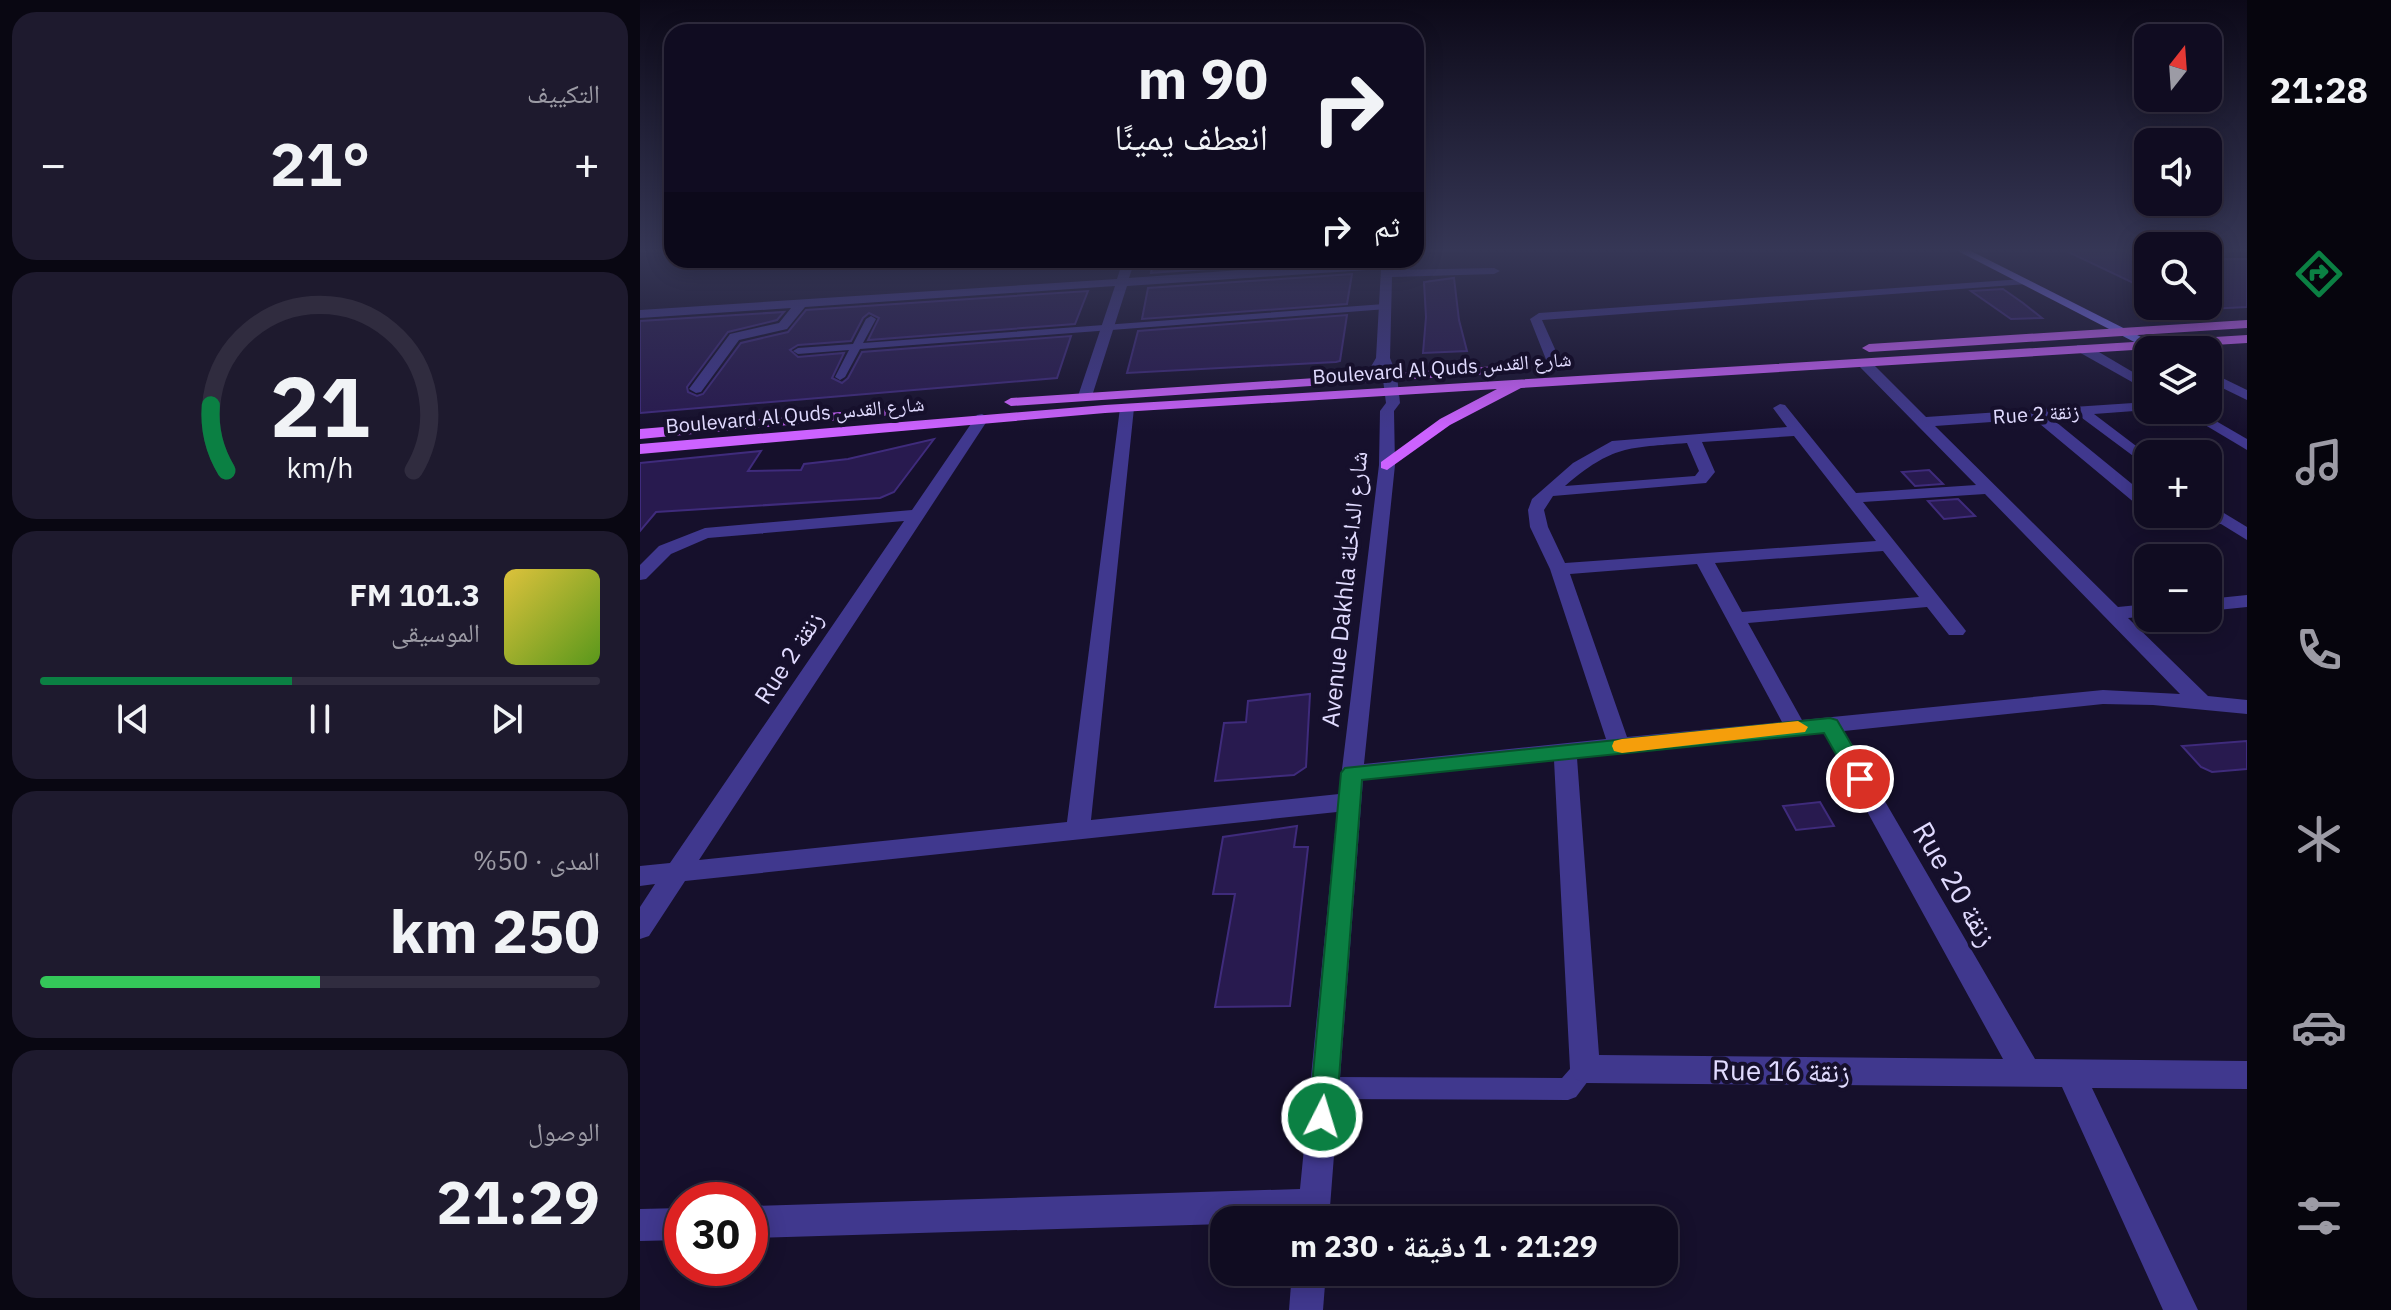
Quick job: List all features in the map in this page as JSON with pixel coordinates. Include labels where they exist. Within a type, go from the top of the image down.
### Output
[{"type":"main road","points":[[2079,309],[2134,336]]},
{"type":"main road","name":"Boulevard Al Quds شارع القدس","points":[[640,449],[1127,408],[1556,367],[2247,324]]},
{"type":"main road","name":"Boulevard Al Quds شارع القدس","points":[[2222,341],[2247,339]]},
{"type":"main road","name":"Boulevard Al Quds شارع القدس","points":[[640,434],[1085,396],[1385,384],[1523,382],[2134,347]]},
{"type":"main road","points":[[1387,465],[1445,422],[1523,382]]},
{"type":"street","points":[[640,314],[727,309]]},
{"type":"street","points":[[696,389],[735,337],[783,326],[797,309]]},
{"type":"street","points":[[1085,396],[1112,309]]},
{"type":"street","points":[[798,351],[1354,309]]},
{"type":"street","name":"Avenue Dakhla شارع الداخلة","points":[[1315,1206],[1352,773],[1387,465],[1384,309]]},
{"type":"street","points":[[1556,367],[1537,325],[1536,319],[1539,317],[1648,309]]},
{"type":"street","points":[[840,377],[871,319]]},
{"type":"street","points":[[2082,348],[2134,379]]},
{"type":"street","points":[[1863,362],[2116,613],[2202,703]]},
{"type":"street","points":[[2222,383],[2247,396]]},
{"type":"street","name":"Rue 2 زنقة","points":[[1924,422],[2134,407]]},
{"type":"street","points":[[1078,828],[1127,408]]},
{"type":"street","points":[[1780,408],[1956,631]]},
{"type":"street","points":[[2081,411],[2134,451]]},
{"type":"street","points":[[2037,414],[2134,494]]},
{"type":"street","name":"Rue 2 زنقة","points":[[640,928],[982,418]]},
{"type":"street","points":[[2211,424],[2247,445]]},
{"type":"street","points":[[1619,747],[1559,569],[1539,527],[1536,510],[1540,499],[1579,466],[1617,444],[1798,431]]},
{"type":"street","points":[[1547,492],[1700,480],[1707,472],[1693,439]]},
{"type":"street","points":[[1851,498],[1988,489]]},
{"type":"street","points":[[640,575],[665,550],[705,533],[915,515]]},
{"type":"street","points":[[2224,519],[2247,535]]},
{"type":"street","points":[[1559,569],[1887,545]]},
{"type":"street","points":[[1704,560],[1796,728]]},
{"type":"street","points":[[1736,618],[1933,601]]},
{"type":"street","points":[[2222,604],[2247,601]]},
{"type":"street","points":[[2116,613],[2134,611]]},
{"type":"street","points":[[1352,773],[2103,697],[2247,707]]},
{"type":"street","name":"Rue 20 زنقة","points":[[1830,725],[2027,1073]]},
{"type":"street","points":[[1325,1088],[1568,1089],[1585,1069],[1565,752]]},
{"type":"street","points":[[640,876],[1350,802]]},
{"type":"street","name":"Rue 16 زنقة","points":[[1585,1069],[2247,1075]]},
{"type":"street","points":[[2070,1073],[2181,1310]]},
{"type":"street","points":[[768,1222],[1210,1214]]},
{"type":"street","points":[[640,1225],[664,1224]]},
{"type":"street","points":[[1306,1310],[1308,1286]]},
{"type":"building","points":[[1081,309],[1075,324],[868,340],[879,318],[869,313],[851,341],[798,345],[790,350],[798,357],[844,353],[832,378],[842,383],[862,352],[1071,336],[1057,378],[640,413],[640,321],[784,312],[777,320],[728,332],[687,387],[688,392],[697,396],[703,394],[741,343],[788,332],[806,310]]},
{"type":"building","points":[[1144,309],[1277,309],[1142,319]]},
{"type":"building","points":[[1426,309],[1458,309],[1467,351],[1423,353]]},
{"type":"building","points":[[1997,309],[2031,309],[2042,318],[2011,319]]},
{"type":"building","points":[[1347,315],[1340,361],[1127,373],[1138,331]]},
{"type":"building","points":[[934,439],[894,492],[880,498],[656,512],[640,531],[640,463],[761,451],[748,471],[801,470],[804,464],[848,459]]},
{"type":"building","points":[[1929,470],[1943,484],[1915,486],[1902,472]]},
{"type":"building","points":[[1958,499],[1975,516],[1944,519],[1928,501]]},
{"type":"building","points":[[1310,694],[1306,767],[1294,775],[1215,781],[1224,723],[1246,722],[1248,701]]},
{"type":"building","points":[[2247,741],[2247,769],[2212,772],[2201,767],[2182,746]]},
{"type":"building","points":[[1820,802],[1834,826],[1796,830],[1783,806]]},
{"type":"building","points":[[1297,826],[1294,847],[1308,847],[1290,1006],[1215,1007],[1235,894],[1213,894],[1223,837]]},
{"type":"slow traffic","points":[[1622,746],[1798,727]]},
{"type":"route","points":[[1322,1117],[1352,773],[1830,725],[1860,779]]}]
